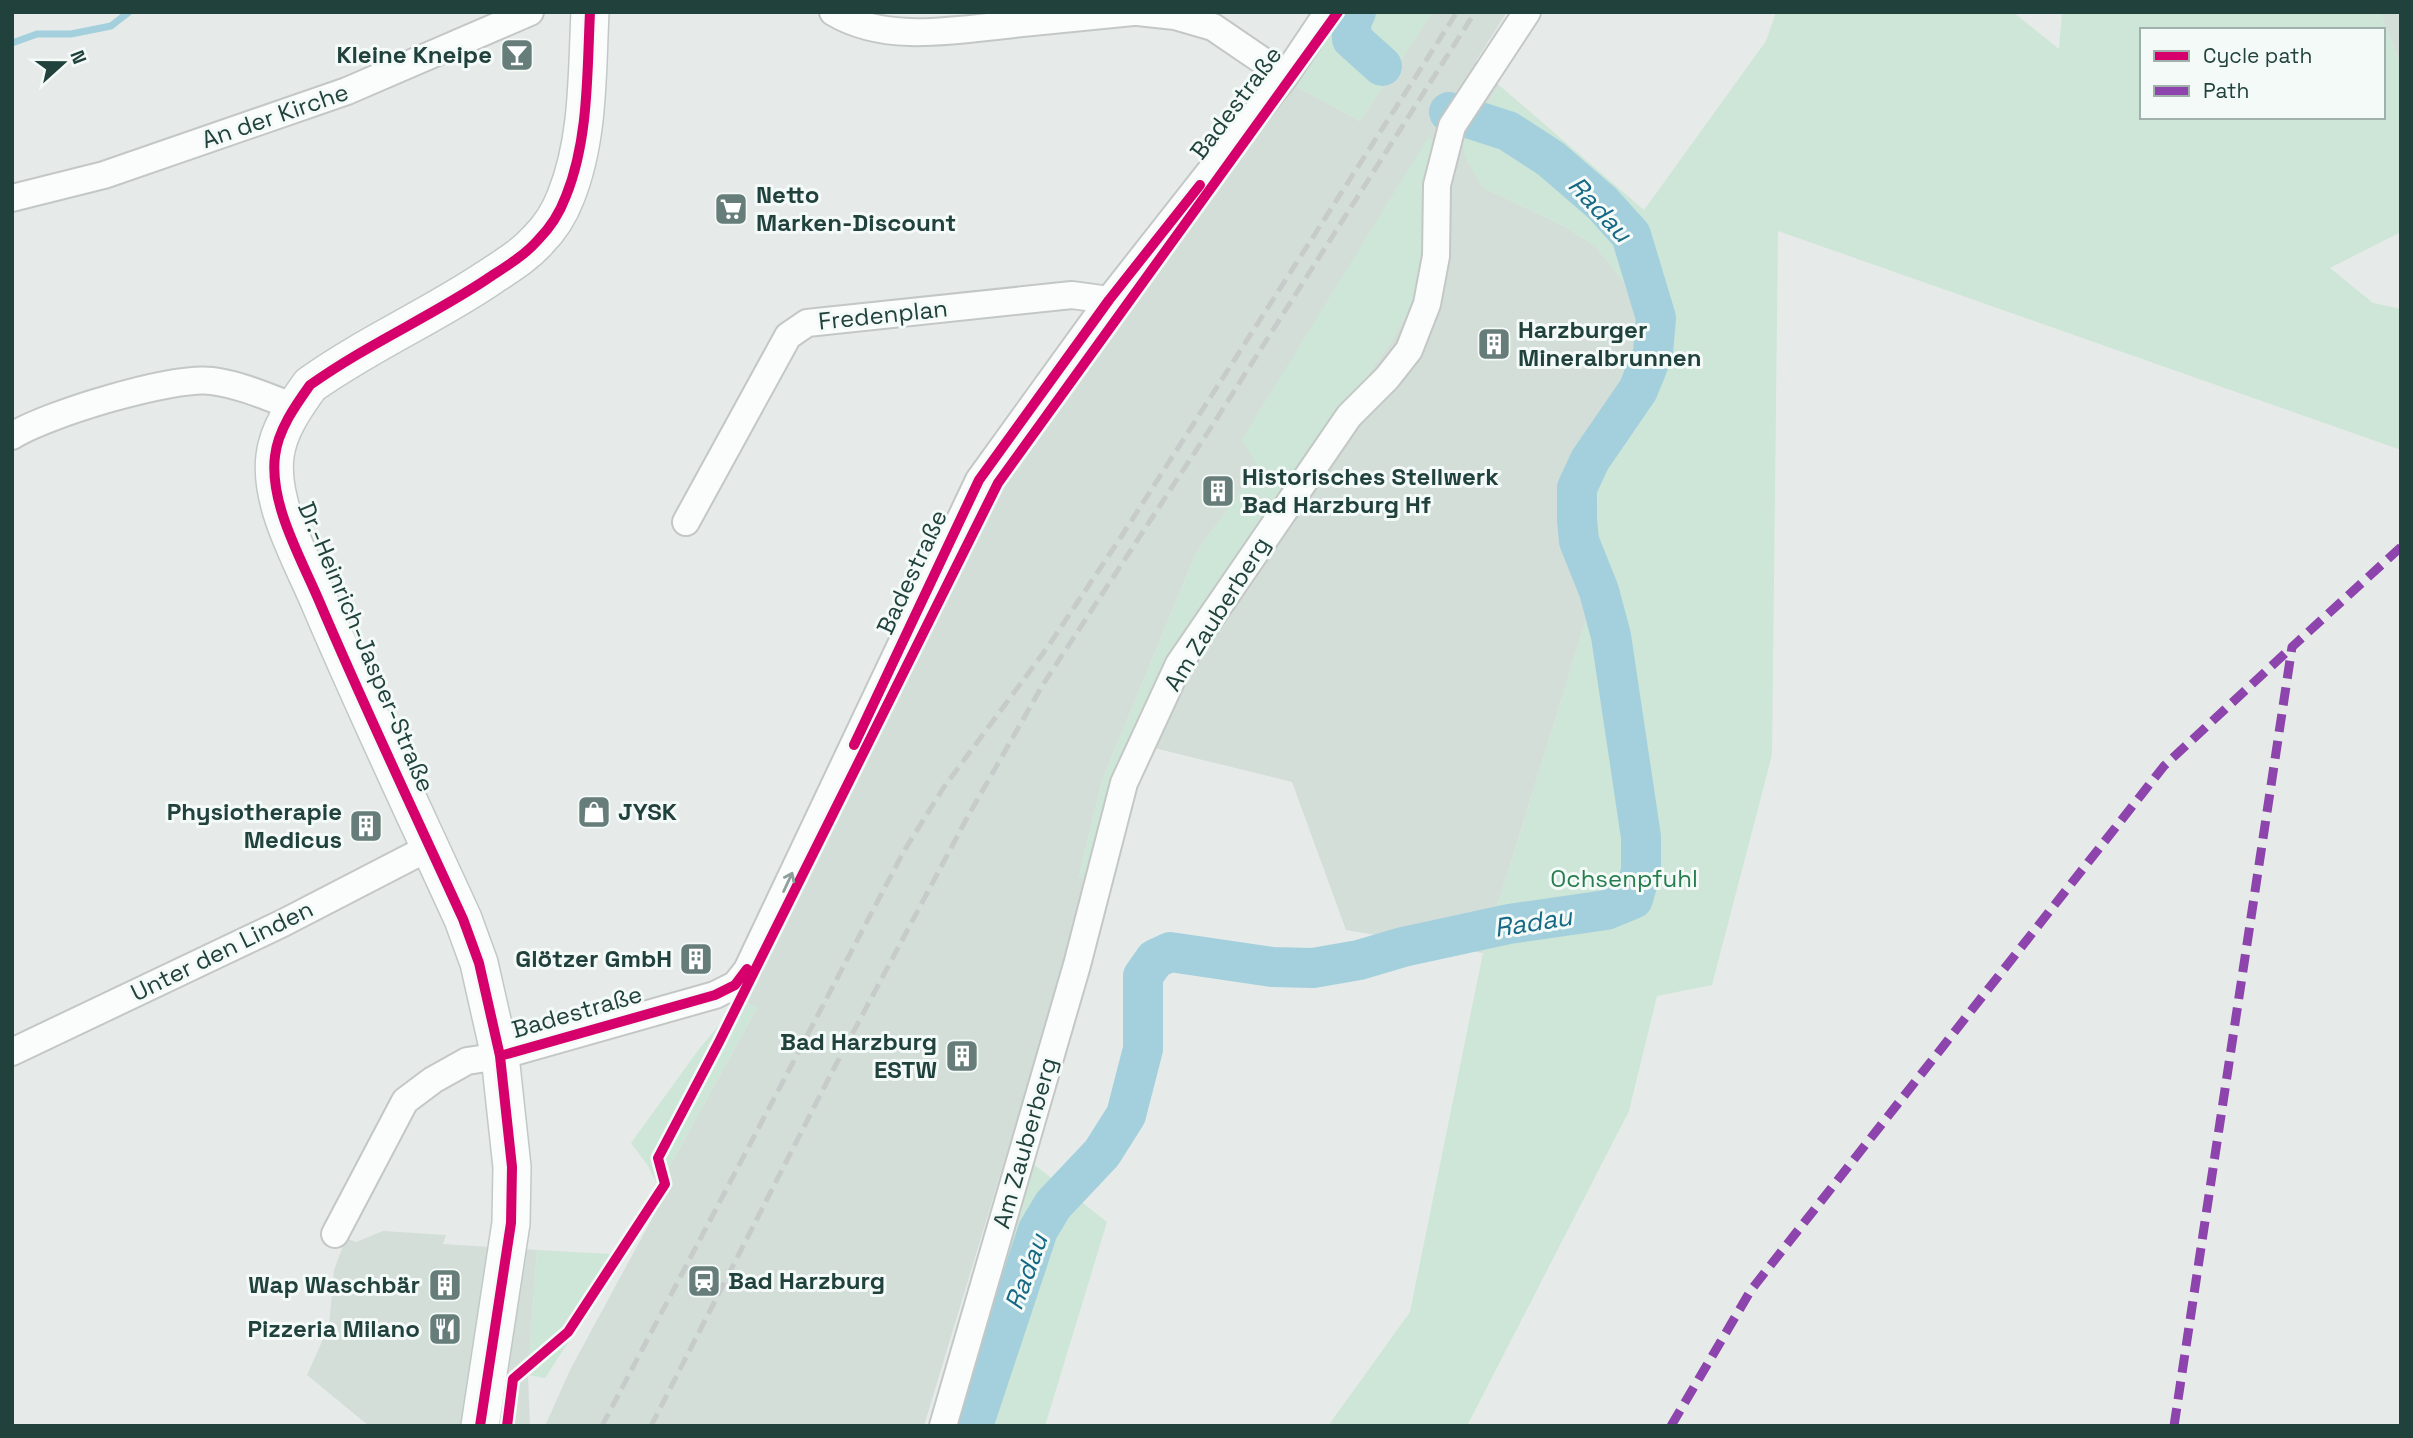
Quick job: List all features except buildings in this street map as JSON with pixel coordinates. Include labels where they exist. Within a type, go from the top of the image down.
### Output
[{"type":"main road","name":"Dr.-Heinrich-Jasper-Straße","points":[[480,1426],[511,1223],[512,1167],[500,1056],[479,963],[463,919],[342,656],[287,527],[276,490],[275,456],[294,407],[310,386],[517,259],[538,241],[557,215],[573,175],[581,138],[587,89],[590,12]]},
{"type":"street","name":"An der Kirche","points":[[12,198],[104,175],[347,91],[530,12]]},
{"type":"street","points":[[833,12],[845,20],[887,30],[931,32],[1135,12],[1175,16],[1213,27],[1285,76]]},
{"type":"street","name":"Badestraße","points":[[335,1234],[405,1101],[433,1080],[467,1061],[500,1056],[715,995],[735,985],[747,970],[979,480],[1109,300],[1285,76],[1328,12]]},
{"type":"street","name":"Am Zauberberg","points":[[943,1426],[1077,965],[1124,783],[1179,664],[1349,416],[1387,378],[1409,350],[1427,304],[1436,256],[1437,184],[1452,127],[1527,12]]},
{"type":"street","name":"Fredenplan","points":[[685,522],[788,336],[807,323],[1072,295],[1109,300]]},
{"type":"street","points":[[12,436],[75,411],[179,381],[211,381],[242,387],[294,407]]},
{"type":"street","name":"Unter den Linden","points":[[12,1052],[284,923],[430,847]]},
{"type":"shaded area","points":[[1433,12],[1507,12],[1476,61],[1499,85],[1463,144],[1482,187],[1566,227],[1597,248],[1625,284],[1637,306],[1640,334],[1600,427],[1594,594],[1483,953],[1346,930],[1292,782],[1138,744],[1250,541],[1388,346],[1420,293],[1258,467],[1196,553],[1102,781],[1079,877],[1089,881],[924,1426],[545,1426],[571,1368],[667,1191],[667,1171],[757,1008],[745,1002],[906,678],[898,672],[993,481],[1292,84],[1360,121]]},
{"type":"shaded area","points":[[2380,12],[2401,12],[2401,65]]},
{"type":"shaded area","points":[[383,1231],[446,1235],[443,1244],[537,1250],[528,1375],[530,1426],[369,1426],[307,1375],[329,1326],[334,1270],[346,1238],[356,1242]]},
{"type":"green space","points":[[1347,12],[1433,12],[1360,121],[1292,84]]},
{"type":"green space","name":"Ochsenpfuhl","points":[[1776,12],[2013,12],[2059,49],[2062,12],[2380,12],[2401,65],[2401,232],[2330,268],[2373,303],[2401,309],[2401,450],[1778,231],[1772,755],[1712,985],[1657,996],[1629,1111],[1467,1426],[1328,1426],[1410,1312],[1483,953],[1594,594],[1600,427],[1639,334],[1637,306],[1625,284],[1597,248],[1566,227],[1482,187],[1465,157],[1463,144],[1499,85],[1644,210],[1766,41]]},
{"type":"green space","points":[[1429,136],[1435,143],[1426,255],[1420,293],[1388,346],[1250,541],[1089,881],[1079,877],[1102,781],[1196,553],[1257,467],[1242,439]]},
{"type":"green space","points":[[740,1000],[757,1008],[667,1171],[667,1191],[545,1378],[528,1375],[537,1250],[611,1254],[658,1185],[631,1143],[699,1049]]},
{"type":"green space","points":[[1031,1162],[1107,1222],[1045,1426],[961,1426]]},
{"type":"waterway","points":[[12,43],[37,34],[71,34],[111,26],[129,12]]},
{"type":"waterway","name":"Radau","points":[[1356,12],[1351,22],[1352,39],[1382,66]]},
{"type":"waterway","name":"Radau","points":[[973,1426],[1038,1230],[1053,1205],[1102,1153],[1126,1115],[1143,1049],[1143,976],[1155,959],[1170,952],[1272,967],[1313,968],[1359,960],[1403,947],[1509,924],[1606,910],[1633,899],[1641,871],[1641,837],[1611,636],[1599,591],[1579,541],[1577,488],[1590,460],[1638,390],[1653,353],[1656,318],[1631,235],[1602,203],[1551,159],[1508,131],[1449,112]]},
{"type":"railway","points":[[602,1426],[904,851],[944,787],[1047,648],[1121,537],[1457,12]]},
{"type":"railway","points":[[651,1426],[831,1074],[967,818],[1042,686],[1210,429],[1475,12]]},
{"type":"marked path","points":[[2174,1426],[2292,647],[2401,547]]},
{"type":"marked path","points":[[1671,1426],[1751,1290],[2164,766],[2292,647]]},
{"type":"cycle path","points":[[480,1426],[511,1223],[512,1167],[500,1056],[479,963],[463,919],[288,531],[277,493],[275,456],[283,428],[310,385],[507,266],[533,246],[551,225],[566,196],[579,152],[586,105],[590,12]]},
{"type":"cycle path","points":[[507,1426],[513,1379],[568,1332],[665,1184],[658,1158],[719,1042],[998,483],[1338,12]]},
{"type":"cycle path","points":[[854,745],[979,480],[1109,300],[1200,185]]},
{"type":"cycle path","points":[[500,1056],[715,995],[735,985],[747,969]]},
{"type":"place","name":"Kleine Kneipe","points":[[517,55]]},
{"type":"place","name":"Netto Marken-Discount","points":[[731,209]]},
{"type":"place","name":"Harzburger Mineralbrunnen","points":[[1494,344]]},
{"type":"place","name":"Historisches Stellwerk Bad Harzburg Hf","points":[[1218,491]]},
{"type":"place","name":"JYSK","points":[[594,812]]},
{"type":"place","name":"Physiotherapie Medicus","points":[[366,826]]},
{"type":"place","name":"Glötzer GmbH","points":[[696,959]]},
{"type":"place","name":"Bad Harzburg ESTW","points":[[962,1056]]},
{"type":"place","name":"Bad Harzburg","points":[[704,1281]]},
{"type":"place","name":"Wap Waschbär","points":[[445,1285]]},
{"type":"place","name":"Pizzeria Milano","points":[[445,1329]]}]
